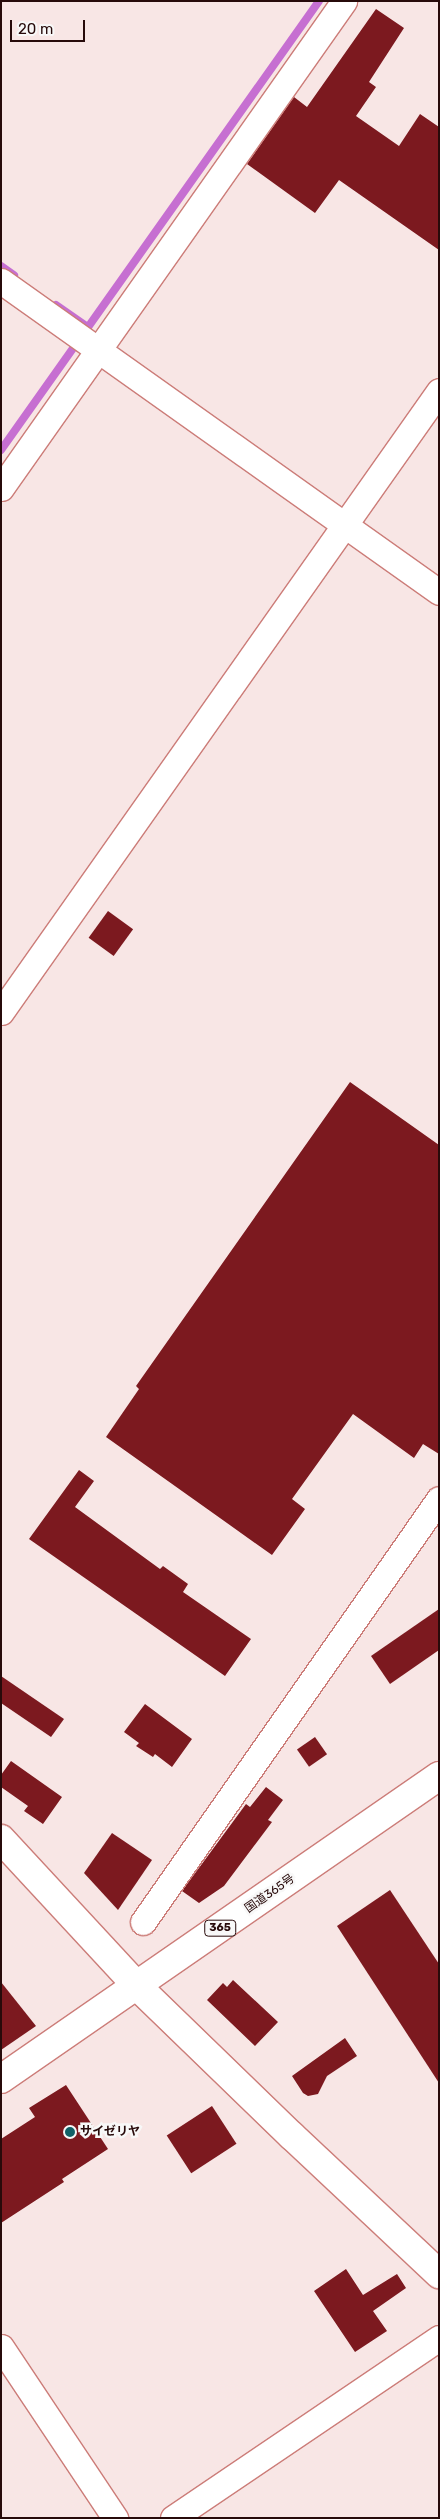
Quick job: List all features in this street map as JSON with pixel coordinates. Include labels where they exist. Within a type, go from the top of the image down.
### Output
[{"type":"main road","name":"国道365号","points":[[1,2079],[439,1776]]},
{"type":"main road","points":[[1,1839],[137,1986],[299,2143],[439,2274]]},
{"type":"street","points":[[1,488],[97,349],[344,1]]},
{"type":"street","points":[[1,281],[439,592]]},
{"type":"street","points":[[1,1012],[439,391]]},
{"type":"street","points":[[143,1922],[439,1500]]},
{"type":"street","points":[[172,2518],[439,2338]]},
{"type":"street","points":[[1,2347],[115,2518]]},
{"type":"building","points":[[376,9],[404,28],[369,82],[376,87],[356,116],[399,146],[420,114],[439,127],[439,250],[339,180],[315,213],[247,164],[294,97],[307,107]]},
{"type":"building","points":[[108,911],[133,929],[114,956],[89,938]]},
{"type":"building","points":[[350,1082],[439,1145],[439,1454],[423,1444],[414,1458],[353,1414],[292,1499],[305,1509],[272,1555],[106,1437],[139,1389],[136,1386]]},
{"type":"building","points":[[79,1470],[94,1481],[75,1507],[160,1569],[163,1566],[188,1584],[183,1592],[251,1639],[225,1676],[29,1539]]},
{"type":"building","points":[[439,1609],[439,1650],[390,1684],[371,1656]]},
{"type":"building","points":[[1,1676],[64,1719],[51,1737],[1,1703]]},
{"type":"building","points":[[145,1704],[192,1739],[172,1767],[155,1754],[153,1757],[136,1746],[139,1743],[124,1732]]},
{"type":"building","points":[[315,1737],[327,1754],[309,1767],[297,1750]]},
{"type":"building","points":[[11,1761],[62,1797],[43,1824],[24,1811],[28,1806],[1,1787],[1,1775]]},
{"type":"building","points":[[266,1787],[283,1800],[268,1820],[272,1822],[224,1886],[199,1903],[182,1891],[246,1804],[250,1807]]},
{"type":"building","points":[[112,1833],[152,1860],[118,1910],[84,1873]]},
{"type":"building","points":[[390,1890],[439,1964],[439,2083],[337,1926]]},
{"type":"building","points":[[233,1980],[278,2022],[255,2046],[207,2000],[223,1983],[227,1987]]},
{"type":"building","points":[[1,1982],[36,2026],[1,2050]]},
{"type":"building","points":[[345,2038],[357,2056],[327,2076],[318,2094],[308,2096],[303,2093],[292,2076]]},
{"type":"building","points":[[66,2085],[108,2149],[62,2179],[64,2182],[1,2223],[1,2139],[35,2117],[29,2108]]},
{"type":"building","points":[[212,2106],[237,2144],[191,2173],[167,2135]]},
{"type":"building","points":[[346,2269],[363,2295],[397,2274],[406,2288],[373,2311],[387,2331],[355,2352],[314,2291]]},
{"type":"waterway","points":[[1,450],[319,1]]},
{"type":"waterway","points":[[1,266],[14,275]]},
{"type":"waterway","points":[[56,305],[88,327]]},
{"type":"place","name":"サイゼリヤ","points":[[70,2132]]}]
